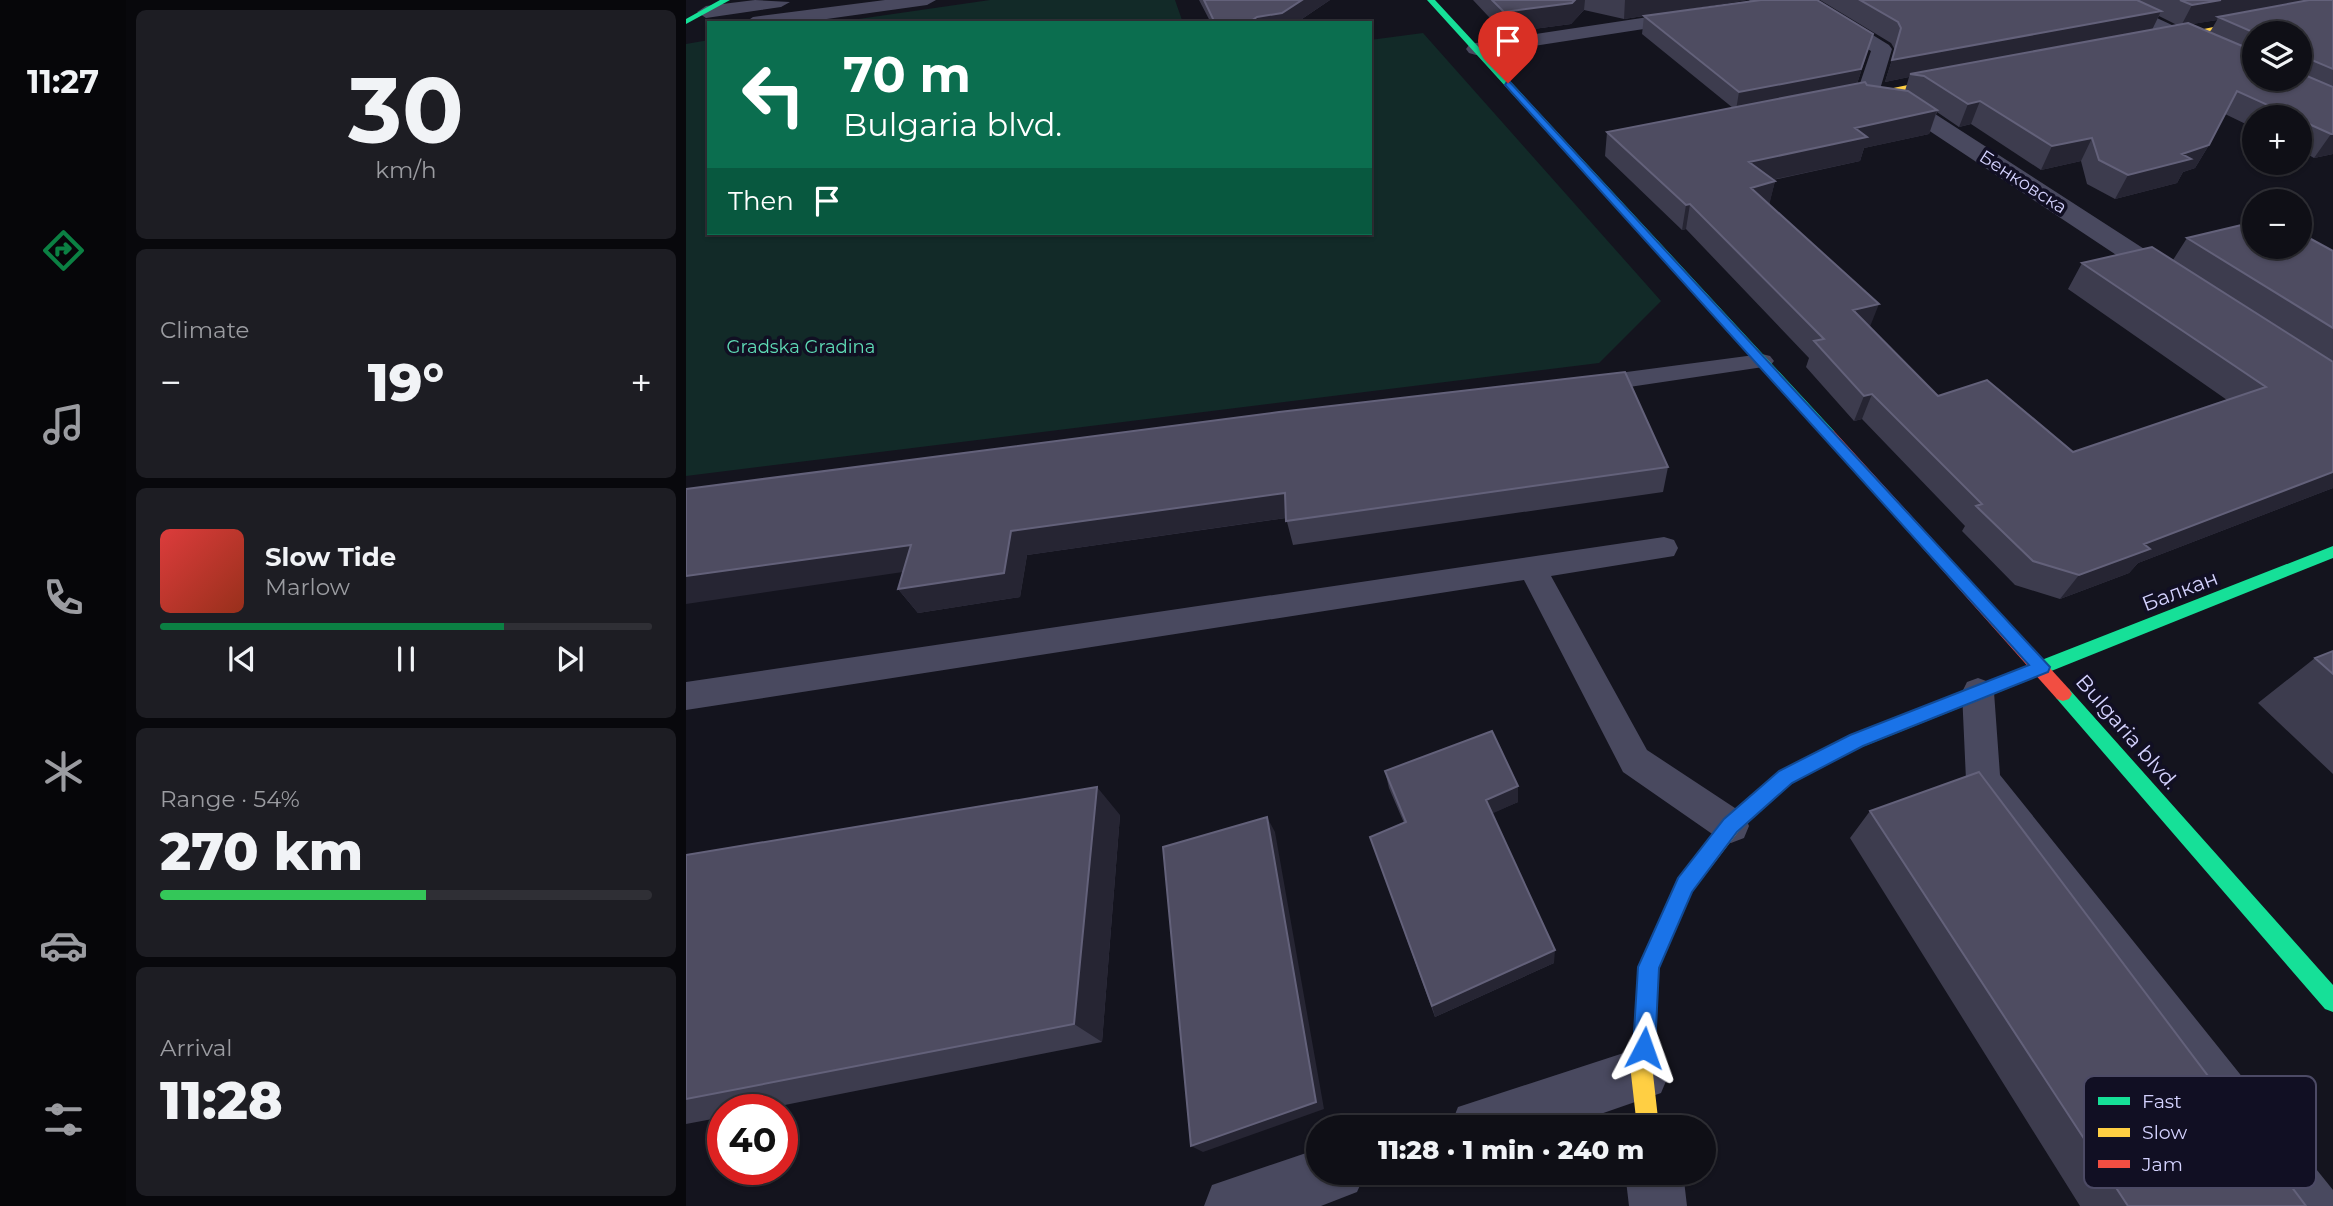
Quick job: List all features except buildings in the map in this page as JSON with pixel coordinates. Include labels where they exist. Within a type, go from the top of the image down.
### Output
[{"type":"street","points":[[686,32],[707,20],[726,0]]},
{"type":"street","points":[[686,22],[800,0]]},
{"type":"street","points":[[768,21],[927,0]]},
{"type":"street","name":"Bulgaria blvd.","points":[[1431,0],[1476,49],[1580,150],[1762,361],[2042,667],[2333,1001]]},
{"type":"street","points":[[2103,0],[2242,65]]},
{"type":"street","points":[[1754,5],[1806,2],[1882,49],[1867,95]]},
{"type":"street","points":[[2137,43],[2333,5]]},
{"type":"street","points":[[1476,49],[1711,14]]},
{"type":"street","points":[[1827,102],[1975,74]]},
{"type":"street","name":"Бенковска","points":[[1867,95],[1869,100],[1907,106],[2195,295]]},
{"type":"street","name":"Балкан","points":[[1647,1115],[1642,1074],[1649,967],[1685,885],[1731,826],[1785,777],[1856,741],[1978,692],[2329,559]]},
{"type":"street","points":[[1515,1115],[1642,1074]]},
{"type":"street","points":[[1233,1206],[1306,1182]]},
{"type":"street","points":[[1656,1185],[1658,1206]]},
{"type":"lane","points":[[1561,389],[1762,361]]},
{"type":"lane","points":[[686,696],[1664,548]]},
{"type":"lane","points":[[1532,568],[1636,761],[1731,826]]},
{"type":"lane","points":[[1978,692],[1981,769],[1987,786],[2215,1076]]},
{"type":"lane","points":[[2303,1188],[2317,1206]]},
{"type":"green space","points":[[990,0],[1175,0],[1182,21],[845,21]]},
{"type":"green space","name":"Gradska Gradina","points":[[1423,33],[1661,301],[1599,363],[686,476],[686,44],[707,40],[707,235],[1372,235],[1372,40]]},
{"type":"traffic: fast","points":[[686,22],[726,0]]},
{"type":"traffic: fast","points":[[1431,0],[1829,434]]},
{"type":"traffic: fast","points":[[1826,756],[1856,741],[2333,552]]},
{"type":"traffic: fast","points":[[2063,694],[2333,1001]]},
{"type":"traffic: slow","points":[[2153,40],[2333,5]]},
{"type":"traffic: slow","points":[[1844,99],[1956,78]]},
{"type":"traffic: slow","points":[[1647,1115],[1642,1074],[1649,967],[1685,885],[1731,826],[1785,777],[1826,756]]},
{"type":"traffic: jam","points":[[1829,434],[2063,694]]},
{"type":"route","points":[[1508,83],[2042,667],[1856,741],[1785,777],[1731,826],[1685,885],[1649,967],[1644,1048]]}]
